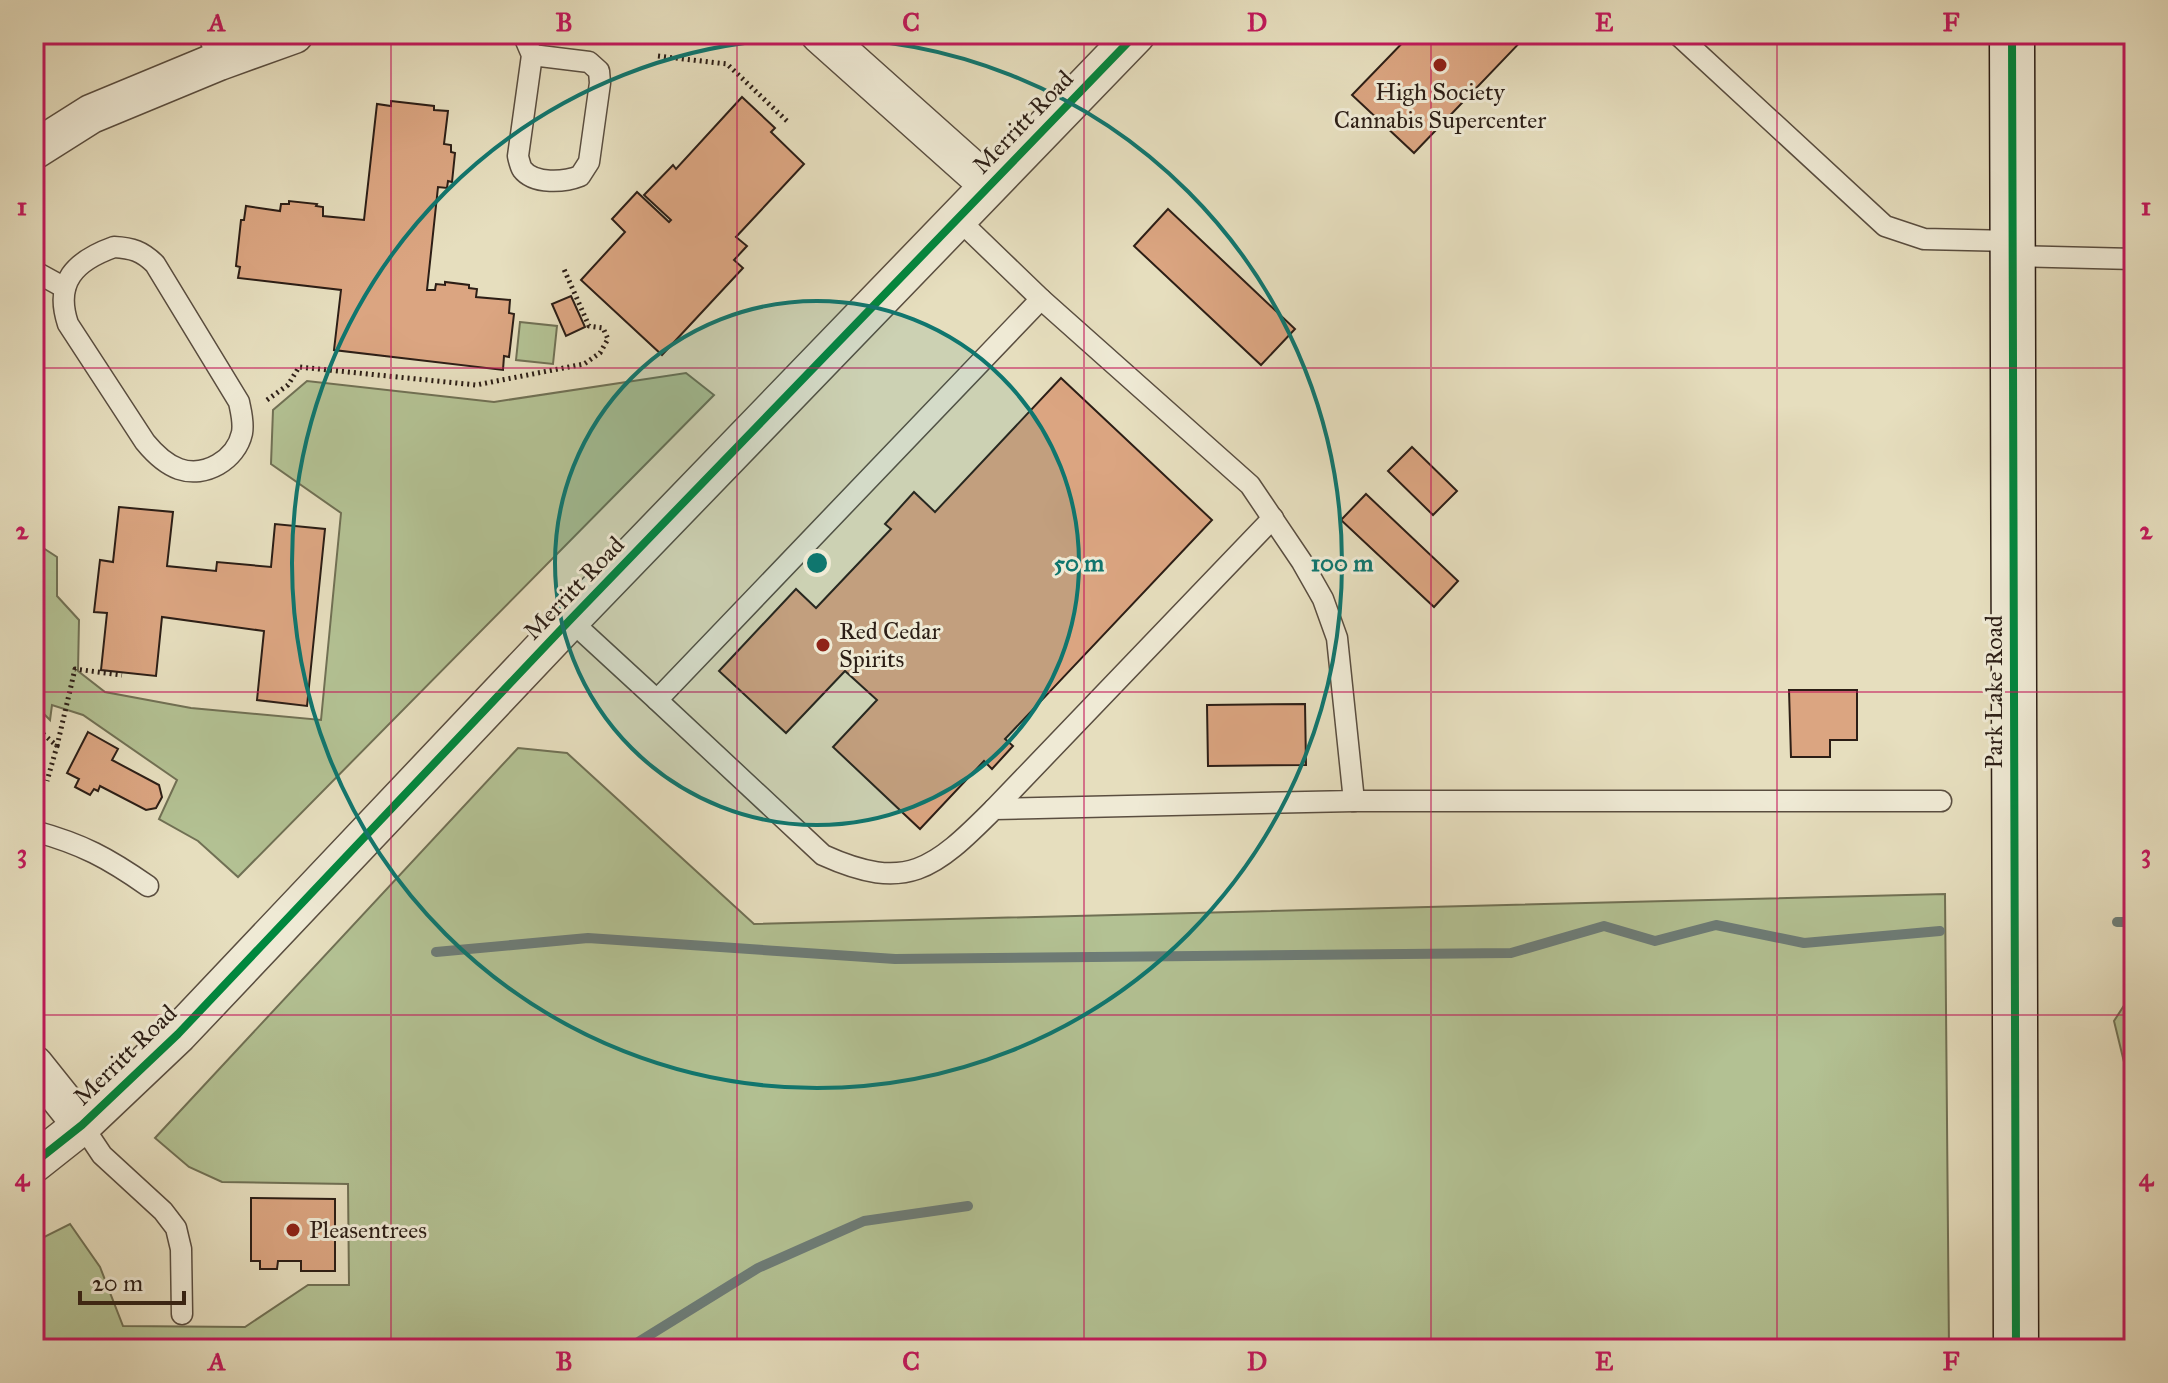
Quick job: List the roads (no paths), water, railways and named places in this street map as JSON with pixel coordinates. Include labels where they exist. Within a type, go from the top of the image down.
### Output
[{"type":"street","points":[[34,150],[91,114],[213,48],[294,34]]},
{"type":"street","points":[[820,34],[989,185]]},
{"type":"street","name":"Merritt Road","points":[[34,1163],[82,1125],[178,1034],[570,620],[1136,34]]},
{"type":"street","name":"Park Lake Road","points":[[2012,34],[2016,1349]]},
{"type":"street","points":[[34,1065],[82,1125]]},
{"type":"lane","points":[[523,34],[532,55],[518,156],[521,169],[534,177],[565,181],[580,176],[589,162],[599,71],[589,62],[532,55]]},
{"type":"lane","points":[[1677,34],[1885,226],[1924,239],[2134,259]]},
{"type":"lane","points":[[959,220],[1041,299],[1250,485],[1273,518],[1323,599],[1337,638],[1354,801]]},
{"type":"lane","points":[[114,247],[131,248],[145,254],[155,264],[239,402],[242,434],[234,450],[220,465],[206,471],[179,469],[158,457],[68,324],[62,306],[65,288],[72,272],[86,260],[114,247]]},
{"type":"lane","points":[[34,271],[65,288]]},
{"type":"lane","points":[[657,700],[1041,299]]},
{"type":"lane","points":[[570,620],[823,855],[854,869],[890,874],[926,867],[957,845],[1273,518]]},
{"type":"lane","points":[[994,809],[1354,801],[1941,801]]},
{"type":"lane","points":[[34,831],[64,839],[107,857],[148,886]]},
{"type":"lane","points":[[82,1125],[102,1155],[163,1211],[176,1228],[181,1249],[182,1314]]},
{"type":"waterway","points":[[2117,922],[2134,922]]},
{"type":"waterway","points":[[436,952],[588,938],[895,959],[1511,953],[1604,926],[1655,941],[1716,925],[1804,943],[1940,931]]},
{"type":"waterway","points":[[627,1349],[758,1268],[864,1221],[968,1206]]},
{"type":"place","name":"High Society Cannabis Supercenter","points":[[1440,65]]},
{"type":"place","name":"Red Cedar Spirits","points":[[823,645]]},
{"type":"place","name":"Pleasentrees","points":[[293,1230]]}]
